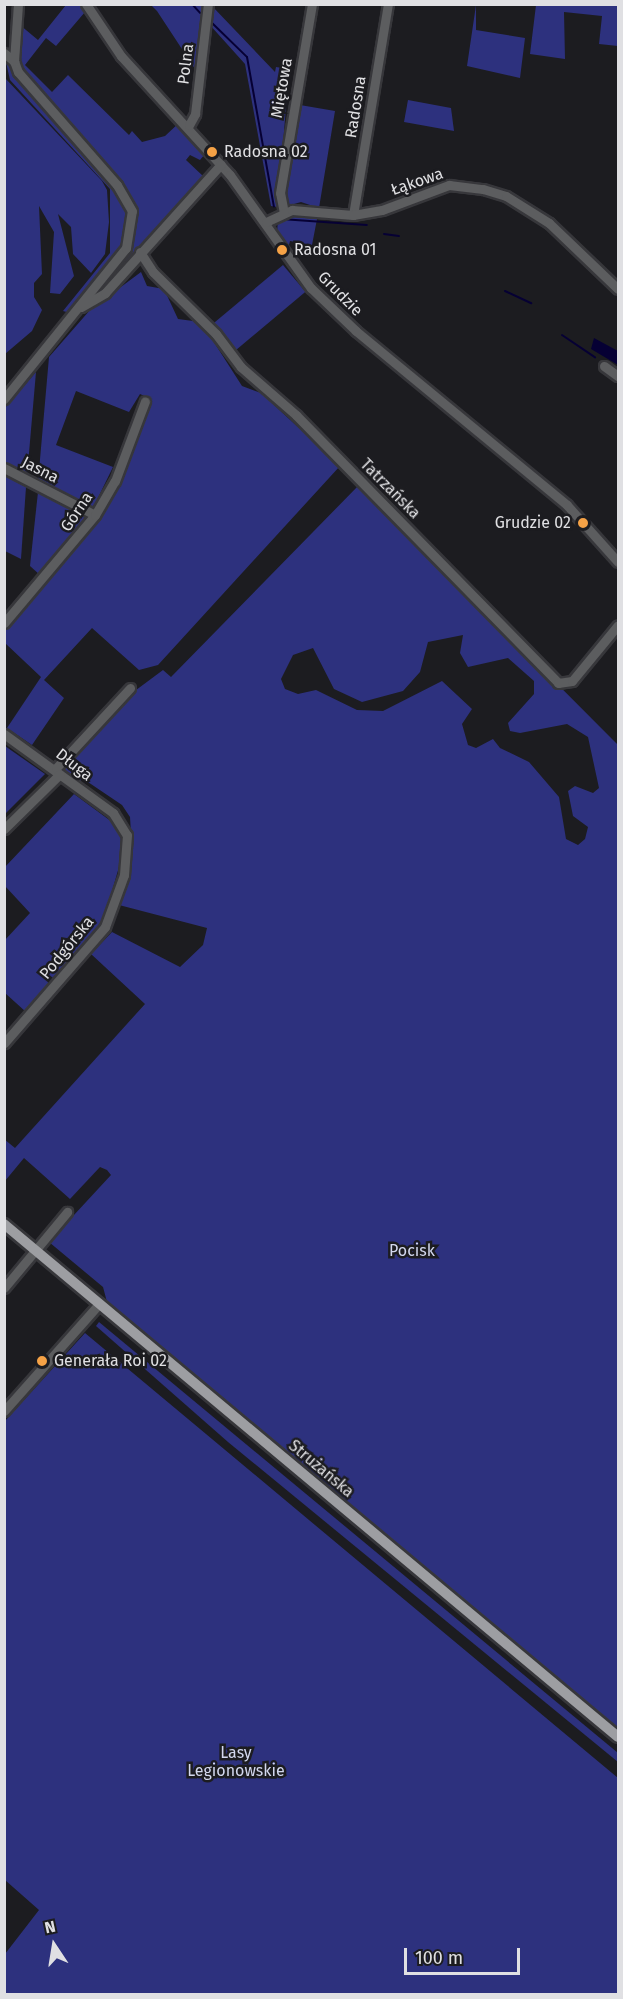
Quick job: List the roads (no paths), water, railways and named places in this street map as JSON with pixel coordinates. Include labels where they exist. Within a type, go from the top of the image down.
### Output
[{"type":"main road","name":"Strużańska","points":[[4,1224],[618,1737]]},
{"type":"street","points":[[15,61],[18,4]]},
{"type":"street","name":"Grudzie","points":[[86,4],[121,56],[189,125],[221,164],[266,222],[304,280],[356,331],[567,505],[618,562]]},
{"type":"street","name":"Polna","points":[[189,125],[195,114],[208,4]]},
{"type":"street","name":"Miętowa","points":[[284,213],[280,193],[312,4]]},
{"type":"street","name":"Radosna","points":[[353,215],[388,4]]},
{"type":"street","points":[[4,53],[15,61],[34,93],[117,185],[132,211],[126,248],[4,399]]},
{"type":"street","points":[[80,307],[105,292],[221,164]]},
{"type":"street","name":"Łąkowa","points":[[266,222],[284,213],[353,215],[382,210],[449,185],[483,189],[506,196],[549,223],[618,289]]},
{"type":"street","name":"Tatrzańska","points":[[140,252],[153,272],[216,334],[241,366],[296,415],[558,683],[572,681],[618,625]]},
{"type":"street","points":[[604,366],[618,376]]},
{"type":"street","name":"Górna","points":[[4,623],[95,515],[115,481],[145,401]]},
{"type":"street","name":"Jasna","points":[[4,468],[95,515]]},
{"type":"street","points":[[4,829],[130,688]]},
{"type":"street","name":"Długa","points":[[4,734],[58,771],[122,823]]},
{"type":"street","name":"Podgórska","points":[[4,1043],[105,927],[127,856],[122,823]]},
{"type":"street","points":[[4,1288],[37,1252],[67,1212]]},
{"type":"street","points":[[4,1412],[100,1303]]},
{"type":"waterway","points":[[192,4],[200,13]]},
{"type":"waterway","points":[[211,22],[247,57],[274,207]]},
{"type":"waterway","points":[[281,219],[367,225]]},
{"type":"waterway","points":[[384,234],[399,236]]},
{"type":"waterway","points":[[505,291],[531,303]]},
{"type":"waterway","points":[[562,335],[595,357]]},
{"type":"place","name":"Radosna 02","points":[[212,152]]},
{"type":"place","name":"Radosna 01","points":[[282,250]]},
{"type":"place","name":"Grudzie 02","points":[[583,523]]},
{"type":"place","name":"Generała Roi 02","points":[[42,1361]]},
{"type":"park label","name":"Pocisk","points":[[412,1251]]},
{"type":"park label","name":"Lasy Legionowskie","points":[[236,1762]]}]
